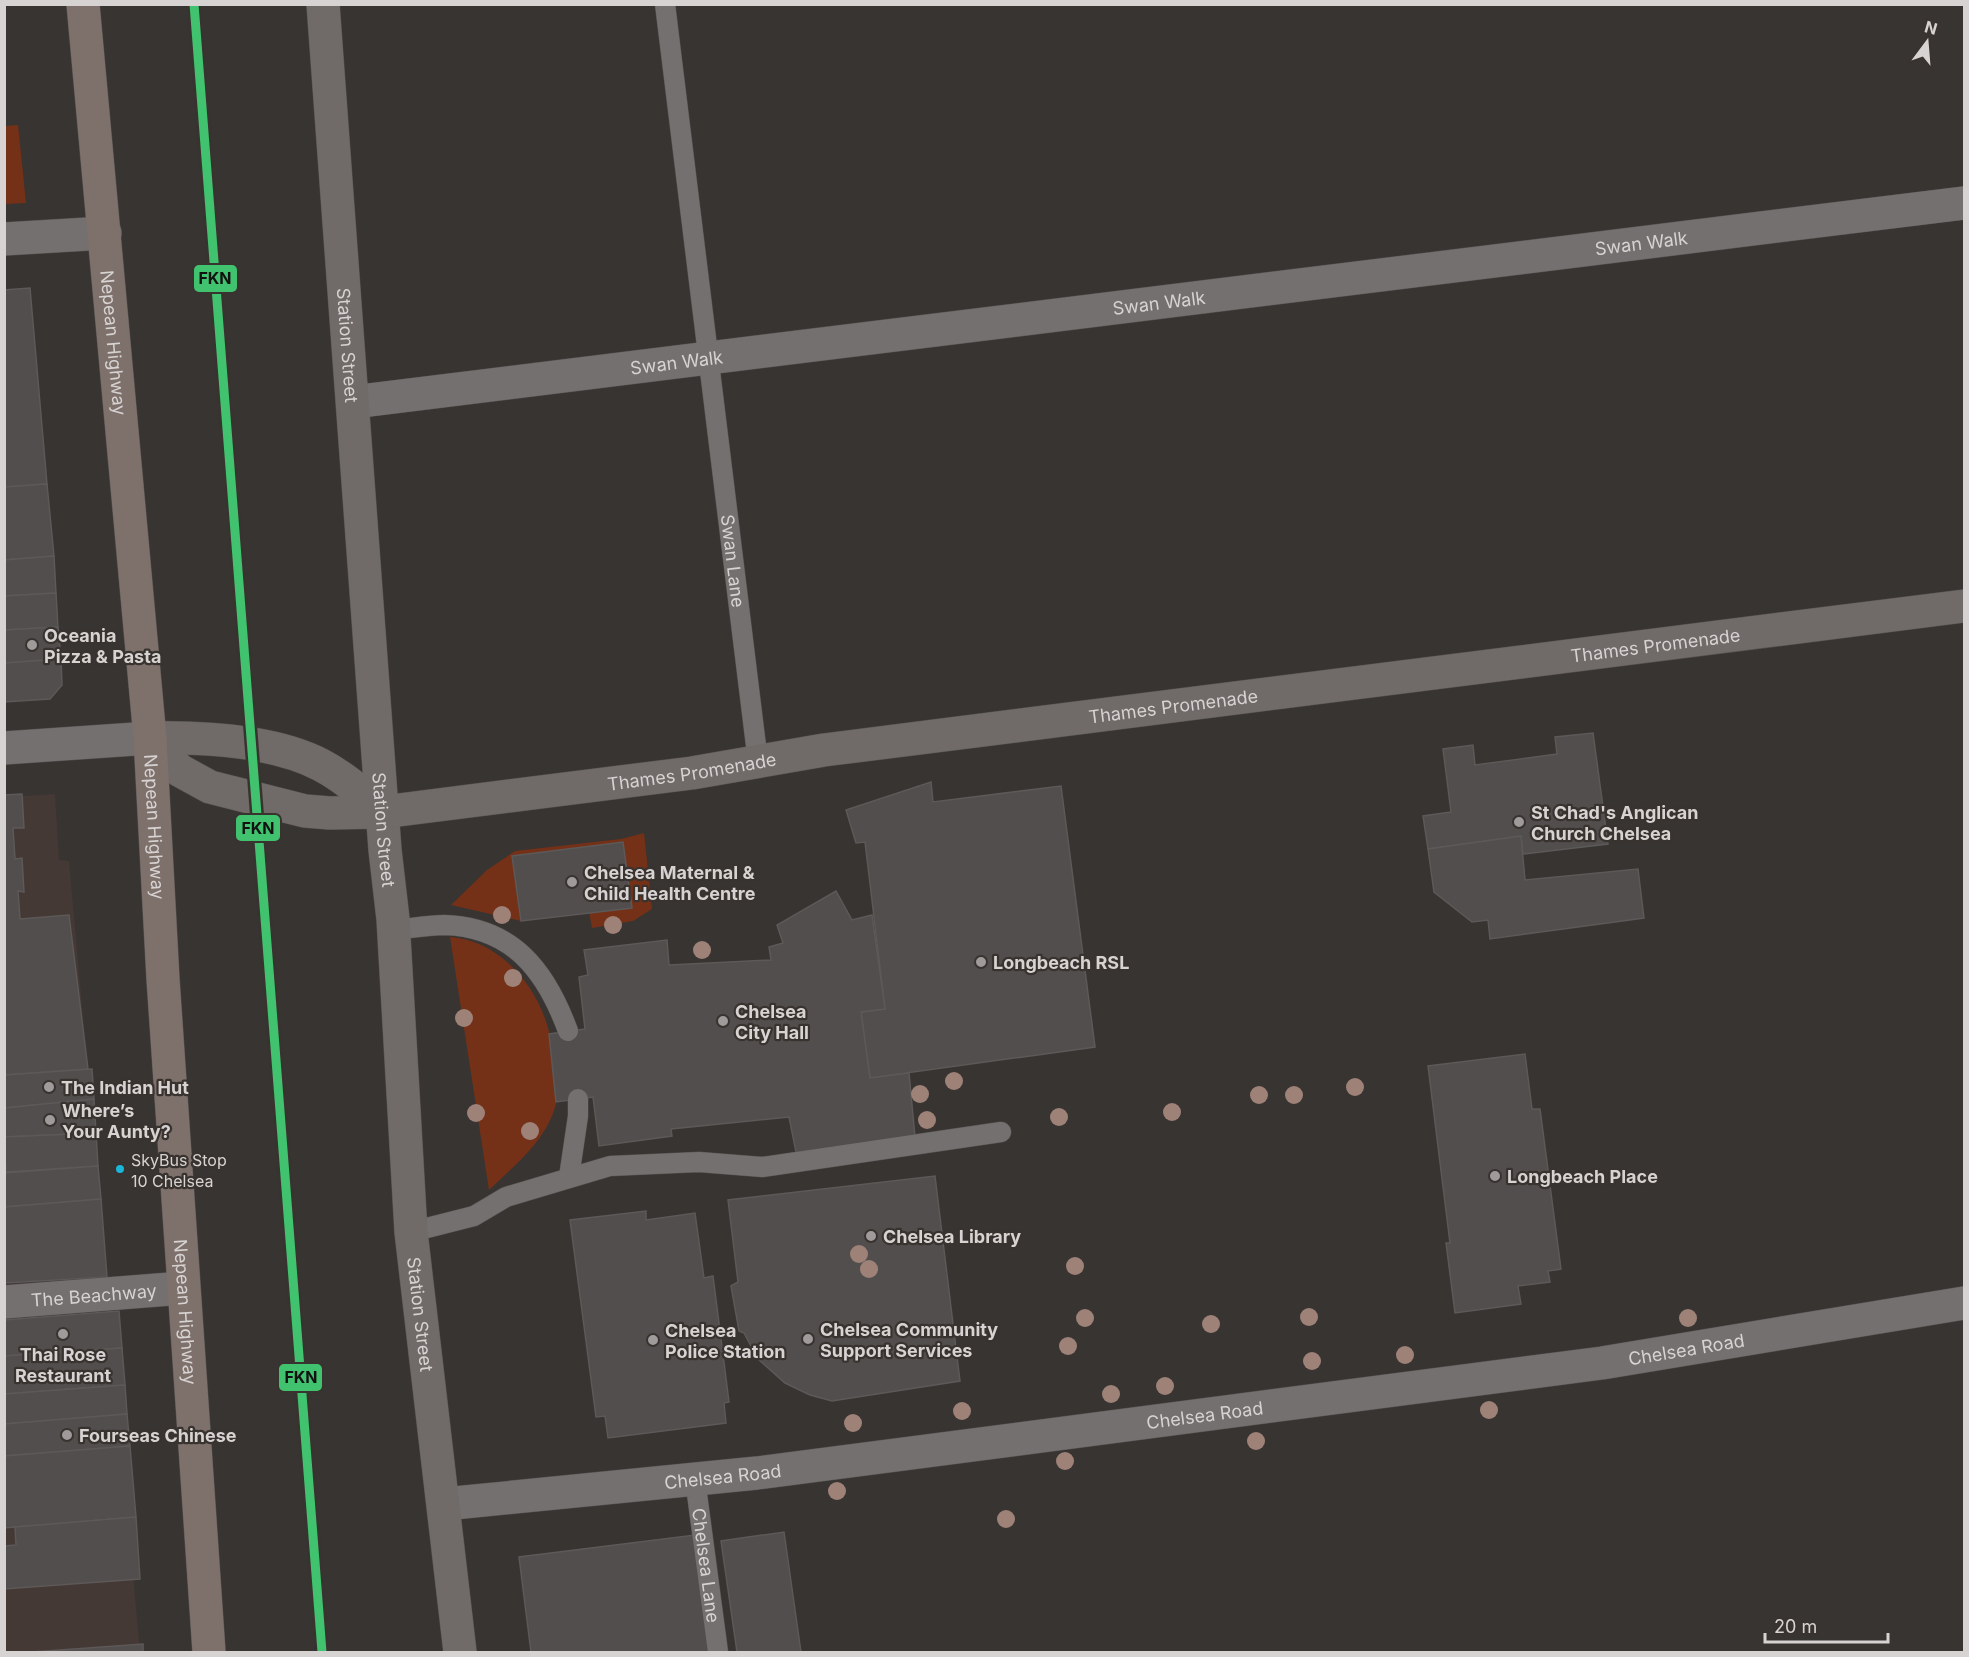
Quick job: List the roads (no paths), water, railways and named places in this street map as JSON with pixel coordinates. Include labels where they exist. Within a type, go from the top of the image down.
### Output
[{"type":"highway","name":"Nepean Highway","points":[[83,4],[150,738],[183,1288],[209,1653]]},
{"type":"main road","name":"Station Street","points":[[323,4],[382,812],[393,930],[411,1232],[460,1653]]},
{"type":"main road","name":"Thames Promenade","points":[[150,738],[178,770],[210,787],[305,811],[382,812],[758,762],[824,750],[1965,606]]},
{"type":"main road","points":[[150,738],[190,737],[232,741],[294,754],[336,773],[382,812]]},
{"type":"street","name":"Swan Walk","points":[[353,402],[1965,203]]},
{"type":"street","points":[[4,239],[105,233]]},
{"type":"street","points":[[4,748],[150,738]]},
{"type":"street","name":"The Beachway","points":[[4,1302],[183,1288]]},
{"type":"street","name":"Chelsea Road","points":[[444,1504],[695,1479],[967,1447],[1602,1363],[1965,1303]]},
{"type":"lane","name":"Swan Lane","points":[[665,4],[758,762]]},
{"type":"lane","points":[[393,930],[442,925],[481,930],[495,935],[523,955],[545,980],[556,998],[568,1031]]},
{"type":"lane","points":[[569,1177],[578,1116],[578,1099]]},
{"type":"lane","points":[[411,1232],[474,1215],[506,1197],[610,1166],[699,1161],[762,1167],[1001,1132]]},
{"type":"lane","name":"Chelsea Lane","points":[[695,1479],[718,1653]]},
{"type":"place","name":"Oceania Pizza & Pasta","points":[[32,645]]},
{"type":"place","name":"St Chad's Anglican Church Chelsea","points":[[1519,822]]},
{"type":"place","name":"Chelsea Maternal & Child Health Centre","points":[[572,882]]},
{"type":"place","name":"Longbeach RSL","points":[[981,962]]},
{"type":"place","name":"Chelsea City Hall","points":[[723,1021]]},
{"type":"place","name":"The Indian Hut","points":[[49,1087]]},
{"type":"place","name":"Where’s Your Aunty?","points":[[50,1120]]},
{"type":"place","name":"SkyBus Stop 10 Chelsea","points":[[120,1169]]},
{"type":"place","name":"Longbeach Place","points":[[1495,1176]]},
{"type":"place","name":"Chelsea Library","points":[[871,1236]]},
{"type":"place","name":"Thai Rose Restaurant","points":[[63,1334]]},
{"type":"place","name":"Chelsea Community Support Services","points":[[808,1339]]},
{"type":"place","name":"Chelsea Police Station","points":[[653,1340]]},
{"type":"place","name":"Fourseas Chinese","points":[[67,1435]]}]
